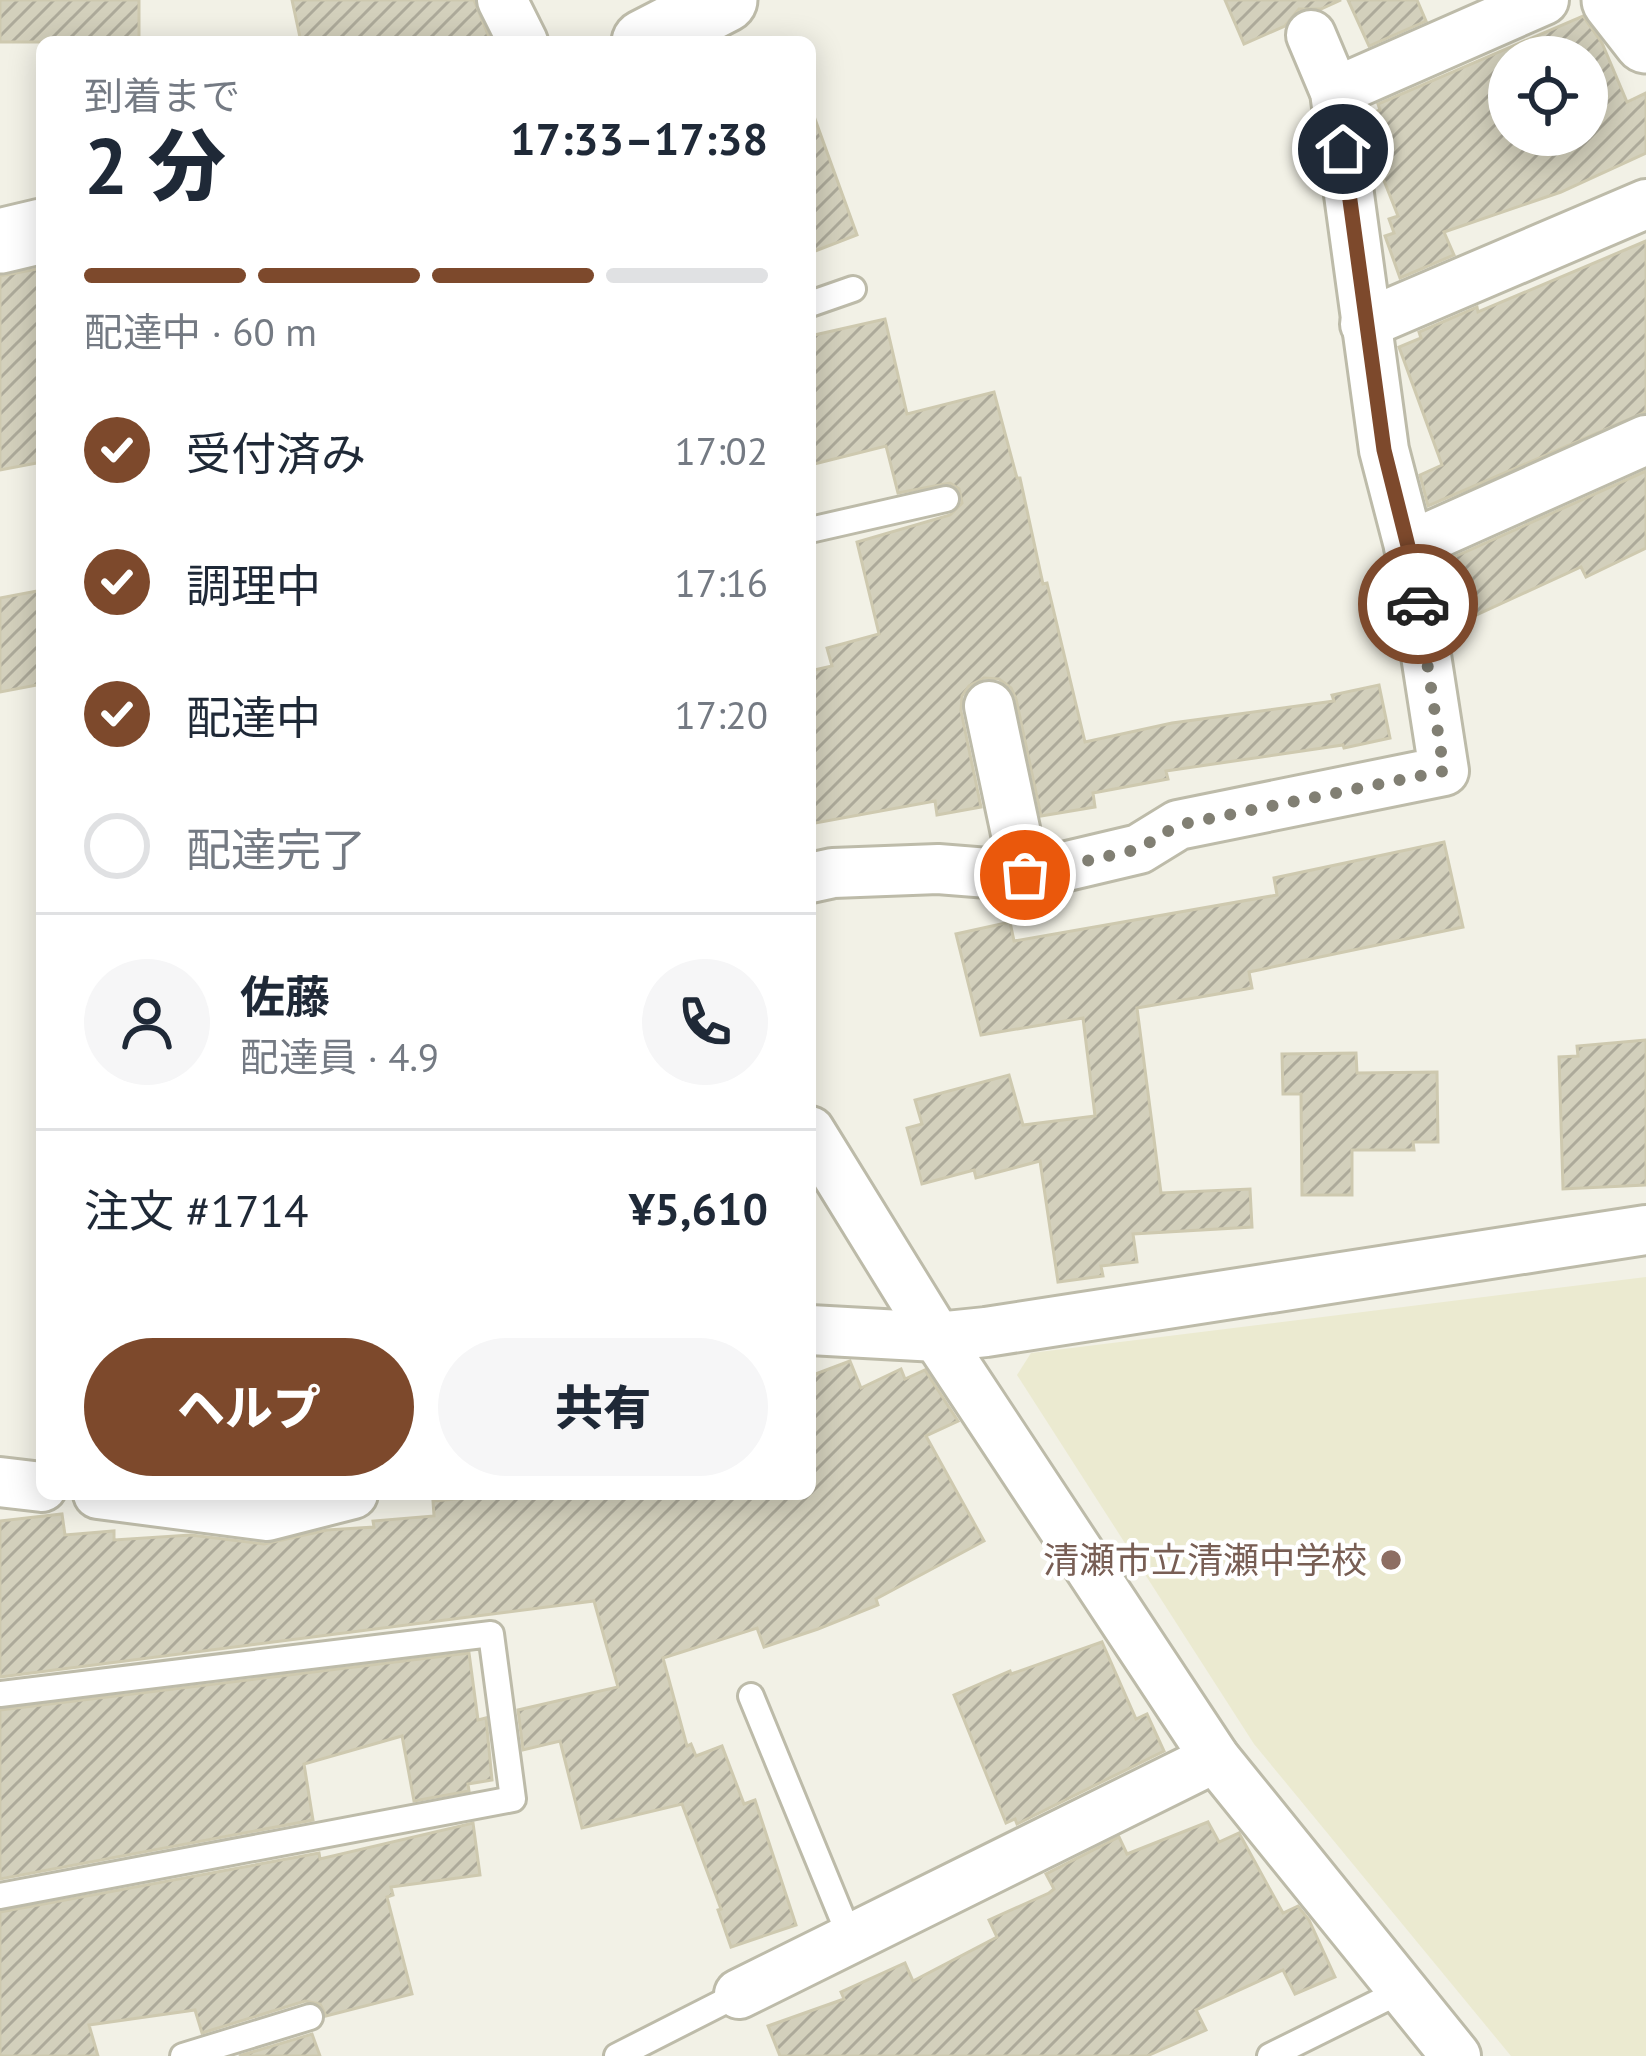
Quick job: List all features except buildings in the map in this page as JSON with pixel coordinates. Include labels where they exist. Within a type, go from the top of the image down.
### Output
[{"type":"street","points":[[502,0],[520,36]]},
{"type":"street","points":[[656,36],[725,0]]},
{"type":"street","points":[[1334,92],[1544,0]]},
{"type":"street","points":[[1614,0],[1646,41]]},
{"type":"street","points":[[816,877],[938,869],[1025,875],[1139,849],[1178,825],[1444,771],[1408,546],[1384,450],[1334,92],[1311,35]]},
{"type":"street","points":[[1365,324],[1646,204]]},
{"type":"street","points":[[0,242],[36,233]]},
{"type":"street","points":[[1408,546],[1646,440]]},
{"type":"street","points":[[989,706],[1025,875]]},
{"type":"street","points":[[816,1140],[937,1336],[1214,1758],[1456,2056]]},
{"type":"street","points":[[816,1330],[937,1336],[986,1332],[1646,1230]]},
{"type":"street","points":[[0,1482],[36,1486]]},
{"type":"street","points":[[144,1500],[267,1516],[330,1500]]},
{"type":"street","points":[[740,1994],[1214,1758]]},
{"type":"lane","points":[[816,302],[853,289]]},
{"type":"lane","points":[[816,529],[946,500]]},
{"type":"lane","points":[[0,1694],[490,1634],[513,1799],[0,1896]]},
{"type":"lane","points":[[751,1696],[850,1937]]},
{"type":"lane","points":[[1270,2056],[1401,1991]]},
{"type":"lane","points":[[617,2056],[740,1994]]},
{"type":"lane","points":[[183,2056],[310,2017]]},
{"type":"shaded area","name":"清瀬市立清瀬中学校","points":[[1646,1277],[1646,2056],[1511,2056],[1254,1744],[1017,1375],[1031,1353]]},
{"type":"way so far","points":[[1025,875],[1139,849],[1178,825],[1444,771],[1418,604]]},
{"type":"place","name":"清瀬市立清瀬中学校","points":[[1391,1560]]},
{"type":"route","points":[[1343,149],[1384,450],[1418,604]]}]
